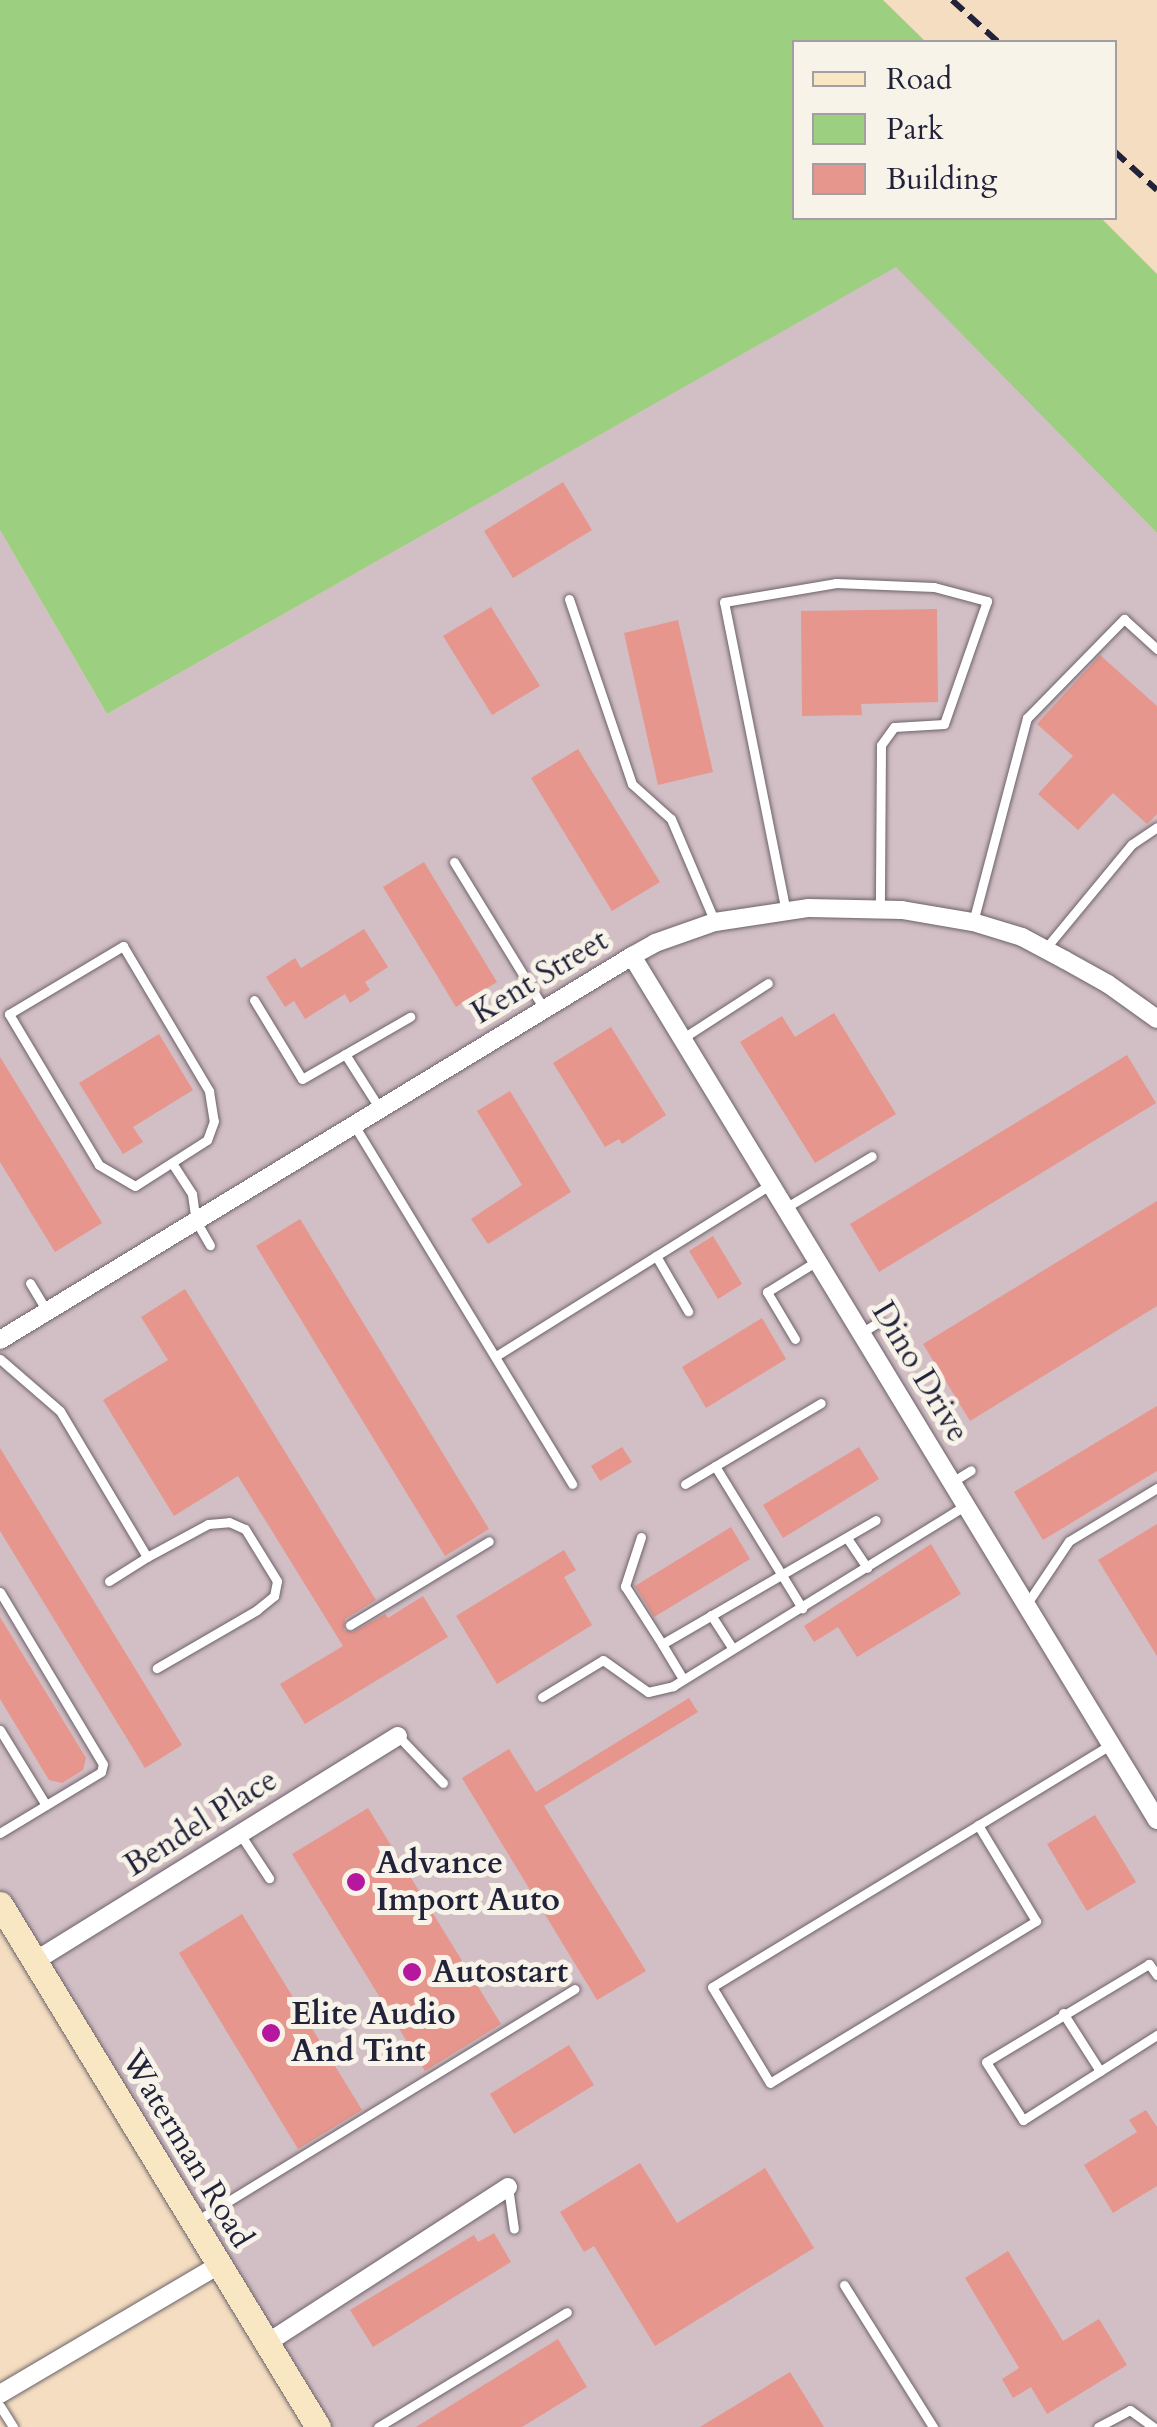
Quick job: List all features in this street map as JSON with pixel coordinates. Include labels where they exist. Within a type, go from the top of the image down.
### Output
[{"type":"main road","name":"Waterman Road","points":[[0,1904],[318,2427]]},
{"type":"street","name":"Kent Street","points":[[0,1340],[632,956],[655,943],[716,922],[786,912],[880,909],[973,922],[1045,949],[1108,984],[1157,1020]]},
{"type":"street","name":"Dino Drive","points":[[632,956],[1157,1820]]},
{"type":"street","name":"Bendel Place","points":[[35,1961],[398,1736]]},
{"type":"street","points":[[267,2344],[334,2308],[508,2187]]},
{"type":"street","points":[[0,2394],[219,2265]]},
{"type":"lane","points":[[786,912],[724,602],[836,583],[934,587],[987,601],[944,724],[894,727],[881,746],[880,909]]},
{"type":"lane","points":[[569,599],[632,784],[671,819],[716,922]]},
{"type":"lane","points":[[973,922],[1028,718],[1124,619],[1153,645],[1157,633]]},
{"type":"lane","points":[[1045,949],[1132,844],[1157,828]]},
{"type":"lane","points":[[454,862],[544,1009]]},
{"type":"lane","points":[[123,946],[209,1092],[214,1121],[208,1140],[172,1163],[135,1186],[100,1165],[9,1014],[123,946]]},
{"type":"lane","points":[[682,1038],[768,983]]},
{"type":"lane","points":[[254,1000],[302,1079],[410,1016]]},
{"type":"lane","points":[[345,1054],[380,1109]]},
{"type":"lane","points":[[354,1125],[572,1484]]},
{"type":"lane","points":[[784,1208],[872,1156]]},
{"type":"lane","points":[[172,1163],[192,1194],[196,1221],[210,1245]]},
{"type":"lane","points":[[496,1356],[770,1185]]},
{"type":"lane","points":[[656,1256],[688,1310]]},
{"type":"lane","points":[[795,1339],[767,1292],[817,1261]]},
{"type":"lane","points":[[30,1283],[47,1311]]},
{"type":"lane","points":[[861,1333],[880,1322]]},
{"type":"lane","points":[[0,1359],[60,1412],[147,1557]]},
{"type":"lane","points":[[685,1484],[821,1403]]},
{"type":"lane","points":[[715,1466],[802,1608]]},
{"type":"lane","points":[[952,1482],[971,1470]]},
{"type":"lane","points":[[1026,1605],[1069,1542],[1157,1488]]},
{"type":"lane","points":[[542,1697],[602,1660],[648,1692],[684,1679],[966,1504]]},
{"type":"lane","points":[[662,1644],[876,1520]]},
{"type":"lane","points":[[109,1580],[208,1524],[230,1522],[245,1528],[277,1580],[274,1596],[257,1610],[157,1668]]},
{"type":"lane","points":[[641,1537],[625,1586],[684,1679]]},
{"type":"lane","points":[[847,1538],[866,1568]]},
{"type":"lane","points":[[350,1624],[490,1541]]},
{"type":"lane","points":[[0,1592],[103,1764],[101,1772],[0,1833]]},
{"type":"lane","points":[[711,1615],[733,1649]]},
{"type":"lane","points":[[0,1730],[46,1805]]},
{"type":"lane","points":[[398,1736],[444,1783]]},
{"type":"lane","points":[[978,1825],[1036,1921],[770,2083],[712,1987],[978,1825],[1111,1744]]},
{"type":"lane","points":[[240,1834],[269,1878]]},
{"type":"lane","points":[[1157,1975],[1149,1964],[986,2062],[1022,2120],[1157,2035]]},
{"type":"lane","points":[[193,2222],[574,1989]]},
{"type":"lane","points":[[1063,2014],[1100,2071]]},
{"type":"lane","points":[[508,2187],[514,2229]]},
{"type":"lane","points":[[844,2285],[933,2427]]},
{"type":"lane","points":[[378,2427],[566,2312]]},
{"type":"lane","points":[[0,2406],[13,2427]]},
{"type":"lane","points":[[1098,2427],[1130,2410],[1153,2427]]},
{"type":"shaded area","points":[[897,266],[1157,533],[1157,2427],[318,2427],[0,1904],[0,530],[107,714]]},
{"type":"green space","points":[[0,0],[883,0],[924,40],[792,40],[792,220],[1103,220],[1157,274],[1157,533],[896,267],[107,714],[0,530]]},
{"type":"building","points":[[563,482],[592,530],[513,578],[484,531]]},
{"type":"building","points":[[491,607],[540,686],[492,715],[443,636]]},
{"type":"building","points":[[937,609],[938,702],[861,704],[862,715],[802,716],[801,611]]},
{"type":"building","points":[[678,620],[713,772],[658,785],[624,633]]},
{"type":"building","points":[[1100,655],[1157,706],[1157,814],[1147,824],[1113,793],[1078,830],[1038,794],[1073,756],[1037,724]]},
{"type":"building","points":[[578,749],[660,882],[612,911],[531,778]]},
{"type":"building","points":[[424,862],[497,982],[456,1007],[383,887]]},
{"type":"building","points":[[364,929],[388,967],[365,982],[370,990],[350,1003],[345,994],[305,1019],[294,1001],[285,1007],[266,977],[295,958],[301,968]]},
{"type":"building","points":[[834,1013],[896,1114],[815,1163],[740,1042],[782,1016],[795,1037]]},
{"type":"building","points":[[611,1027],[666,1115],[622,1144],[619,1139],[605,1147],[553,1063]]},
{"type":"building","points":[[159,1034],[193,1090],[133,1127],[143,1142],[123,1154],[79,1083]]},
{"type":"building","points":[[1127,1055],[1156,1103],[879,1272],[850,1224]]},
{"type":"building","points":[[0,1057],[102,1223],[55,1252],[0,1162]]},
{"type":"building","points":[[510,1091],[571,1192],[488,1244],[471,1219],[522,1185],[477,1111]]},
{"type":"building","points":[[1157,1201],[1157,1306],[970,1421],[923,1344]]},
{"type":"building","points":[[300,1219],[489,1529],[445,1556],[256,1246]]},
{"type":"building","points":[[713,1236],[742,1284],[718,1299],[689,1251]]},
{"type":"building","points":[[185,1289],[376,1600],[345,1619],[344,1630],[353,1632],[385,1614],[388,1618],[423,1596],[448,1637],[305,1724],[280,1684],[343,1646],[238,1476],[174,1516],[103,1400],[168,1360],[141,1317]]},
{"type":"building","points":[[762,1318],[786,1359],[706,1408],[682,1367]]},
{"type":"building","points":[[1157,1406],[1157,1471],[1043,1540],[1014,1492]]},
{"type":"building","points":[[622,1447],[632,1462],[600,1481],[591,1466]]},
{"type":"building","points":[[859,1447],[879,1479],[783,1538],[763,1505]]},
{"type":"building","points":[[0,1448],[182,1745],[145,1768],[0,1531]]},
{"type":"building","points":[[1157,1524],[1157,1656],[1098,1560]]},
{"type":"building","points":[[731,1527],[750,1559],[654,1617],[635,1586]]},
{"type":"building","points":[[931,1544],[961,1594],[857,1657],[838,1627],[814,1642],[804,1626]]},
{"type":"building","points":[[564,1550],[576,1570],[564,1577],[592,1625],[497,1684],[456,1616]]},
{"type":"building","points":[[0,1617],[86,1758],[83,1770],[62,1783],[49,1780],[0,1699]]},
{"type":"building","points":[[689,1698],[698,1712],[544,1806],[646,1971],[597,2000],[462,1778],[509,1749],[536,1792]]},
{"type":"building","points":[[368,1808],[501,2024],[425,2071],[292,1854]]},
{"type":"building","points":[[1095,1815],[1136,1882],[1087,1911],[1047,1844]]},
{"type":"building","name":"Elite Audio And Tint","points":[[242,1914],[362,2110],[298,2149],[179,1953]]},
{"type":"building","points":[[569,2045],[594,2085],[514,2134],[490,2094]]},
{"type":"building","points":[[1146,2110],[1157,2127],[1157,2186],[1113,2213],[1084,2165],[1137,2132],[1129,2120]]},
{"type":"building","points":[[640,2163],[677,2223],[765,2168],[814,2248],[655,2346],[594,2246],[584,2252],[560,2212]]},
{"type":"building","points":[[494,2233],[511,2262],[373,2347],[350,2310],[474,2235],[478,2242]]},
{"type":"building","points":[[1008,2251],[1063,2341],[1099,2319],[1127,2365],[1047,2414],[1031,2387],[1013,2398],[1002,2379],[1019,2368],[965,2278]]},
{"type":"building","points":[[558,2339],[587,2387],[522,2427],[416,2427]]},
{"type":"building","points":[[790,2372],[824,2427],[700,2427]]},
{"type":"railway","points":[[952,0],[996,40]]},
{"type":"railway","points":[[1117,154],[1157,190]]},
{"type":"place","name":"Advance Import Auto","points":[[356,1882]]},
{"type":"place","name":"Autostart","points":[[412,1972]]},
{"type":"place","name":"Elite Audio And Tint","points":[[271,2033]]}]
